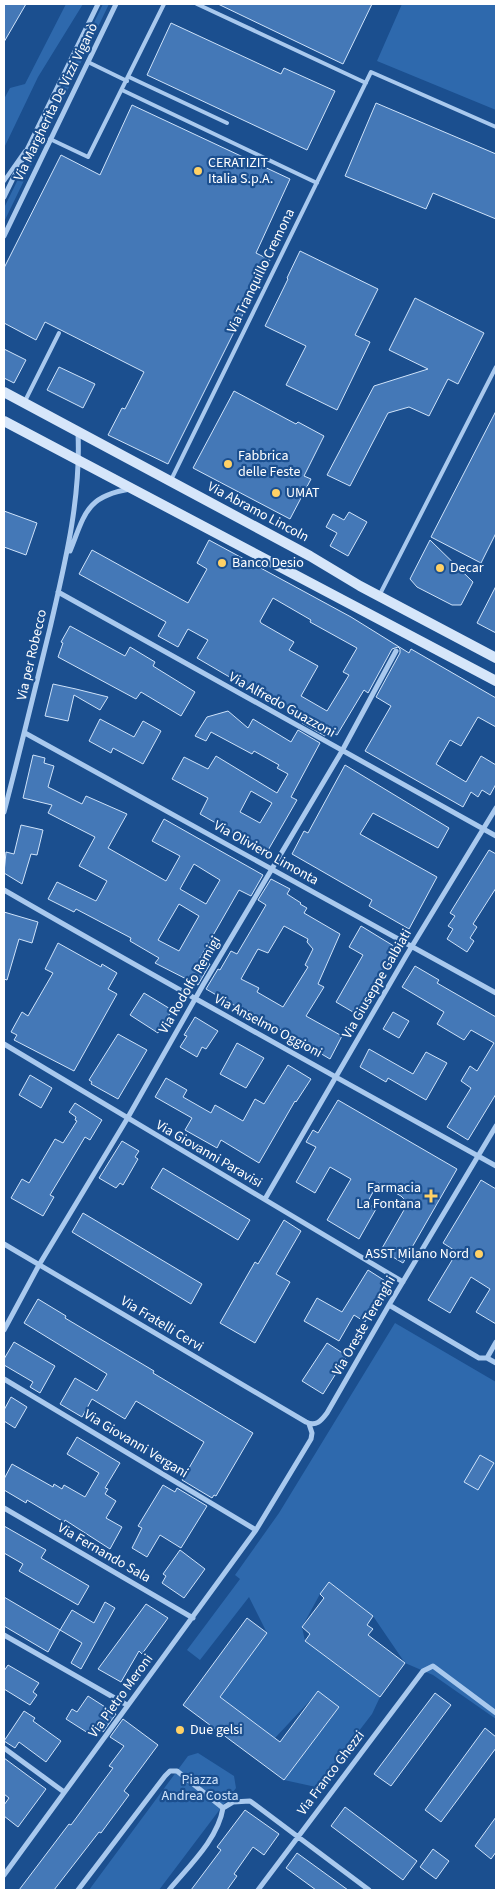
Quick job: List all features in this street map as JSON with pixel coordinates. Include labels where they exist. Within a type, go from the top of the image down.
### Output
[{"type":"main road","name":"Via Abramo Lincoln","points":[[4,392],[78,433],[171,480],[379,596],[496,658]]},
{"type":"main road","points":[[4,420],[496,681]]},
{"type":"street","name":"Via Margherita De Vizzi Viganò","points":[[4,197],[98,4]]},
{"type":"street","name":"Via Margherita De Vizzi Viganò","points":[[4,236],[116,4]]},
{"type":"street","name":"Via per Robecco","points":[[4,812],[66,561],[75,508],[79,461],[78,433]]},
{"type":"street","name":"Via per Robecco","points":[[66,561],[83,518],[89,508],[99,498],[115,491],[133,488]]},
{"type":"street","name":"Via Alfredo Guazzoni","points":[[58,592],[496,836]]},
{"type":"street","name":"Via Rodolfo Remigi","points":[[4,1330],[195,999],[342,751],[396,651]]},
{"type":"street","name":"Via Oliviero Limonta","points":[[24,733],[496,993]]},
{"type":"street","name":"Via Giuseppe Galbiati","points":[[265,1200],[412,946],[496,808]]},
{"type":"street","name":"Via Anselmo Oggioni","points":[[4,890],[195,999],[496,1166]]},
{"type":"street","name":"Via Giovanni Paravisi","points":[[4,1044],[403,1282]]},
{"type":"street","name":"Via Oreste Terenghi","points":[[309,1424],[316,1424],[321,1421],[327,1413],[496,1126]]},
{"type":"street","name":"Via Fratelli Cervi","points":[[4,1244],[309,1424]]},
{"type":"street","points":[[389,1305],[479,1358],[487,1358],[496,1363]]},
{"type":"street","points":[[487,1358],[496,1342]]},
{"type":"street","name":"Via Giovanni Vergani","points":[[4,1378],[256,1530]]},
{"type":"street","points":[[256,1530],[311,1439],[312,1433],[309,1424]]},
{"type":"street","name":"Via Fernando Sala","points":[[4,1508],[193,1618]]},
{"type":"street","name":"Via Pietro Meroni","points":[[4,1875],[256,1530]]},
{"type":"street","points":[[4,1635],[127,1705]]},
{"type":"street","name":"Via Franco Ghezzi","points":[[258,1890],[423,1671],[433,1666],[496,1713]]},
{"type":"street","points":[[4,1748],[64,1792]]},
{"type":"street","points":[[78,1890],[170,1771],[181,1774],[223,1808]]},
{"type":"street","points":[[223,1808],[233,1802],[250,1801],[369,1890]]},
{"type":"street","points":[[169,1890],[205,1847],[222,1817],[223,1808]]},
{"type":"lane","points":[[50,139],[88,157],[164,4]]},
{"type":"lane","points":[[197,4],[366,83]]},
{"type":"lane","points":[[88,62],[227,123]]},
{"type":"lane","name":"Via Tranquillo Cremona","points":[[171,480],[371,72],[496,127]]},
{"type":"lane","points":[[122,90],[317,182]]},
{"type":"lane","points":[[4,181],[32,141]]},
{"type":"lane","points":[[24,403],[59,333]]},
{"type":"lane","points":[[379,596],[496,367]]},
{"type":"green space","points":[[66,4],[83,4],[38,77],[4,148],[4,99],[10,88],[25,84]]},
{"type":"green space","points":[[103,4],[109,4],[4,222],[4,208]]},
{"type":"green space","points":[[402,4],[496,4],[496,110],[377,61]]},
{"type":"green space","points":[[395,1323],[496,1382],[496,1719],[433,1675],[405,1663],[373,1616],[329,1582],[320,1594],[302,1627],[305,1641],[380,1697],[372,1714],[316,1787],[284,1780],[339,1707],[318,1692],[275,1738],[220,1697],[267,1633],[249,1597],[200,1660],[187,1650],[240,1579],[235,1575],[279,1513]]},
{"type":"green space","name":"Piazza Andrea Costa","points":[[198,1753],[234,1776],[236,1788],[159,1890],[89,1890],[188,1756]]},
{"type":"building","points":[[4,4],[26,4],[4,42]]},
{"type":"building","points":[[218,4],[372,4],[343,64]]},
{"type":"building","points":[[171,23],[281,74],[284,68],[335,91],[307,150],[147,75]]},
{"type":"building","points":[[376,103],[496,154],[496,219],[433,193],[426,209],[345,176]]},
{"type":"building","points":[[132,105],[290,179],[256,253],[270,260],[168,464],[108,435],[122,408],[125,409],[144,372],[45,322],[36,340],[4,323],[4,268],[61,155],[100,175]]},
{"type":"building","points":[[300,251],[378,289],[355,335],[370,342],[337,410],[286,385],[306,346],[265,326]]},
{"type":"building","points":[[415,298],[484,333],[458,384],[448,379],[429,416],[409,407],[388,413],[350,486],[327,475],[374,386],[428,369],[389,350]]},
{"type":"building","points":[[4,349],[26,360],[14,383],[4,378]]},
{"type":"building","points":[[59,367],[95,384],[83,408],[47,390]]},
{"type":"building","points":[[234,391],[296,424],[298,422],[324,436],[304,476],[311,479],[290,519],[193,468]]},
{"type":"building","points":[[496,411],[496,533],[481,563],[431,537]]},
{"type":"building","points":[[4,511],[37,523],[26,555],[4,547]]},
{"type":"building","points":[[349,512],[367,522],[348,556],[330,546],[337,533],[326,527],[333,514],[344,520]]},
{"type":"building","points":[[209,540],[351,617],[409,653],[411,649],[496,698],[496,727],[478,717],[461,746],[450,740],[436,764],[466,782],[481,756],[496,765],[496,784],[490,795],[482,790],[478,797],[471,792],[463,807],[365,751],[391,706],[376,697],[400,653],[398,647],[392,649],[368,693],[364,690],[337,735],[328,730],[325,736],[302,723],[305,717],[197,658],[208,640],[188,629],[178,647],[158,636],[166,622],[79,574],[92,550],[188,603],[207,569],[197,563]],"holes":[[[273,598],[311,620],[310,622],[357,648],[343,672],[349,675],[327,711],[301,696],[318,666],[289,650],[294,642],[260,621]]]},
{"type":"building","points":[[430,540],[473,582],[461,605],[452,605],[417,587],[410,579]]},
{"type":"building","points":[[496,586],[496,633],[477,623]]},
{"type":"building","points":[[70,626],[125,656],[130,647],[155,662],[153,666],[195,692],[181,716],[141,692],[136,699],[58,657],[63,643],[61,642]]},
{"type":"building","points":[[53,684],[108,697],[100,710],[74,695],[68,721],[45,716]]},
{"type":"building","points":[[228,711],[248,728],[253,719],[291,742],[298,730],[320,743],[291,797],[297,800],[267,852],[200,814],[208,798],[172,779],[184,757],[208,769],[216,756],[277,793],[288,774],[277,768],[279,765],[254,751],[252,754],[211,732],[206,741],[195,736],[207,717]],"holes":[[[251,791],[272,803],[260,823],[240,812]]]},
{"type":"building","points":[[100,719],[134,737],[143,721],[161,731],[143,764],[113,748],[111,753],[89,741]]},
{"type":"building","points":[[33,755],[45,758],[44,763],[54,766],[48,787],[82,804],[86,796],[127,814],[108,848],[166,881],[180,856],[152,841],[164,819],[263,875],[251,896],[239,890],[200,958],[210,964],[198,985],[155,963],[159,958],[130,941],[131,938],[76,909],[74,912],[48,899],[57,882],[96,901],[107,881],[79,866],[95,837],[48,813],[52,805],[23,798]],"holes":[[[194,864],[220,880],[206,904],[180,889]],[[179,904],[199,916],[179,951],[158,940]]]},
{"type":"building","points":[[345,765],[449,828],[438,848],[373,813],[360,834],[437,877],[409,929],[369,906],[372,900],[292,854],[304,831],[308,833]]},
{"type":"building","points":[[21,825],[43,830],[37,855],[31,854],[22,884],[4,873],[6,852],[14,854]]},
{"type":"building","points":[[489,850],[496,854],[496,888],[473,924],[477,927],[470,938],[474,941],[467,952],[447,939],[453,929],[448,926],[455,916],[450,913]]},
{"type":"building","points":[[271,879],[290,889],[287,894],[307,908],[304,913],[340,934],[318,984],[324,987],[306,1016],[342,1036],[330,1059],[247,1010],[246,1012],[206,989],[231,951],[237,954],[266,905],[258,900]],"holes":[[[284,926],[308,939],[307,942],[313,949],[305,965],[308,967],[283,1007],[257,992],[259,988],[241,979],[258,949],[268,953]]]},
{"type":"building","points":[[4,912],[38,922],[32,943],[19,939],[7,980],[4,979]]},
{"type":"building","points":[[361,926],[397,948],[358,1015],[336,1002],[363,955],[349,947]]},
{"type":"building","points":[[58,943],[101,967],[102,964],[117,973],[108,989],[117,994],[74,1071],[14,1040],[17,1035],[11,1032],[22,1012],[28,1016],[53,973],[45,969]]},
{"type":"building","points":[[415,966],[439,980],[437,983],[496,1017],[496,1094],[468,1140],[447,1127],[471,1088],[461,1081],[470,1066],[477,1071],[494,1043],[471,1030],[464,1040],[437,1024],[444,1012],[402,987]]},
{"type":"building","points":[[144,993],[172,1010],[158,1033],[130,1015]]},
{"type":"building","points":[[393,1012],[409,1021],[399,1038],[383,1029]]},
{"type":"building","points":[[195,1017],[218,1031],[206,1049],[202,1047],[197,1057],[180,1047],[187,1036],[184,1035]]},
{"type":"building","points":[[118,1034],[147,1050],[118,1099],[91,1084],[92,1082],[89,1080]]},
{"type":"building","points":[[237,1043],[264,1058],[246,1088],[220,1074]]},
{"type":"building","points":[[369,1049],[413,1074],[426,1052],[447,1063],[426,1100],[388,1078],[386,1082],[360,1067]]},
{"type":"building","points":[[288,1065],[311,1079],[295,1101],[259,1163],[221,1140],[217,1148],[185,1130],[192,1118],[155,1097],[166,1078],[187,1090],[183,1097],[211,1113],[215,1105],[243,1121],[255,1099],[264,1104]]},
{"type":"building","points":[[30,1075],[52,1088],[41,1108],[19,1095]]},
{"type":"building","points":[[338,1100],[457,1169],[403,1263],[381,1250],[408,1203],[401,1196],[378,1183],[367,1203],[376,1209],[359,1239],[327,1220],[351,1179],[330,1167],[315,1193],[296,1182],[316,1147],[306,1142],[313,1130],[318,1133]]},
{"type":"building","points":[[75,1103],[102,1120],[90,1140],[85,1137],[50,1195],[54,1197],[43,1216],[11,1198],[22,1179],[29,1183],[55,1139],[63,1143],[77,1121],[75,1120],[76,1117],[69,1112]]},
{"type":"building","points":[[122,1141],[139,1151],[135,1157],[138,1159],[123,1185],[120,1183],[116,1188],[99,1178]]},
{"type":"building","points":[[163,1168],[250,1220],[238,1240],[151,1188]]},
{"type":"building","name":"ASST Milano Nord","points":[[481,1180],[496,1189],[496,1324],[476,1312],[490,1289],[471,1277],[450,1313],[428,1300],[457,1252],[443,1243]]},
{"type":"building","points":[[83,1213],[202,1284],[191,1304],[72,1232]]},
{"type":"building","points":[[284,1220],[301,1231],[276,1274],[290,1282],[255,1343],[220,1323],[255,1262],[258,1264]]},
{"type":"building","points":[[368,1270],[390,1284],[365,1322],[354,1315],[339,1341],[304,1321],[317,1298],[342,1312]]},
{"type":"building","points":[[38,1299],[66,1316],[65,1318],[154,1371],[153,1373],[253,1433],[216,1496],[214,1495],[212,1498],[182,1480],[204,1442],[136,1401],[125,1419],[92,1399],[82,1417],[60,1404],[75,1378],[97,1391],[107,1374],[24,1323]]},
{"type":"building","points":[[14,1342],[55,1366],[40,1393],[30,1387],[33,1382],[4,1365],[4,1359]]},
{"type":"building","points":[[327,1343],[347,1356],[323,1394],[302,1381]]},
{"type":"building","points":[[11,1397],[27,1407],[15,1428],[4,1421],[4,1410]]},
{"type":"building","points":[[77,1437],[120,1463],[105,1488],[108,1489],[105,1494],[116,1501],[106,1518],[122,1527],[110,1549],[65,1520],[64,1522],[27,1500],[26,1503],[4,1490],[4,1479],[12,1464],[53,1487],[54,1484],[62,1489],[64,1485],[85,1497],[99,1473],[67,1454]]},
{"type":"building","points":[[480,1455],[494,1463],[478,1490],[464,1482]]},
{"type":"building","points":[[163,1485],[175,1492],[177,1488],[207,1506],[181,1548],[160,1535],[147,1557],[132,1548],[142,1528],[138,1526]]},
{"type":"building","points":[[4,1526],[46,1550],[41,1558],[89,1586],[78,1605],[19,1571],[23,1564],[4,1553]]},
{"type":"building","points":[[180,1550],[205,1569],[184,1598],[162,1583],[166,1576],[163,1574]]},
{"type":"building","points":[[329,1582],[373,1616],[367,1625],[373,1629],[368,1635],[405,1663],[380,1697],[305,1641],[310,1634],[302,1627],[324,1598],[320,1594]]},
{"type":"building","points":[[4,1597],[60,1630],[48,1652],[4,1626]]},
{"type":"building","points":[[105,1602],[115,1608],[81,1669],[71,1663],[82,1643],[60,1630],[72,1610],[94,1623]]},
{"type":"building","points":[[146,1604],[168,1618],[142,1654],[139,1651],[121,1682],[98,1669]]},
{"type":"building","points":[[247,1618],[267,1633],[220,1697],[280,1742],[318,1691],[339,1707],[284,1780],[183,1705]]},
{"type":"building","points":[[8,1665],[39,1683],[33,1692],[37,1695],[30,1705],[4,1689],[4,1671]]},
{"type":"building","points":[[435,1693],[451,1705],[391,1786],[374,1774]]},
{"type":"building","points":[[88,1696],[116,1714],[103,1732],[94,1725],[88,1733],[66,1719],[72,1709],[77,1712]]},
{"type":"building","points":[[24,1711],[35,1718],[33,1721],[61,1741],[46,1762],[19,1742],[15,1748],[4,1741]]},
{"type":"building","points":[[123,1719],[158,1745],[124,1791],[129,1795],[101,1833],[99,1832],[54,1890],[19,1890],[69,1824],[71,1825],[113,1768],[109,1766],[124,1746],[110,1737]]},
{"type":"building","points":[[485,1728],[496,1737],[496,1748],[441,1822],[425,1810]]},
{"type":"building","points":[[4,1758],[46,1789],[18,1827],[4,1816],[4,1805],[9,1798],[4,1794]]},
{"type":"building","points":[[345,1807],[417,1861],[403,1880],[331,1826]]},
{"type":"building","points":[[245,1810],[279,1834],[264,1855],[253,1847],[234,1874],[237,1876],[227,1890],[191,1890],[221,1850],[217,1847]]},
{"type":"building","points":[[496,1817],[496,1852],[491,1859],[475,1846]]},
{"type":"building","points":[[433,1849],[449,1861],[436,1879],[420,1867]]},
{"type":"building","points":[[297,1853],[348,1890],[316,1890],[286,1868]]},
{"type":"place","name":"CERATIZIT Italia S.p.A.","points":[[198,171]]},
{"type":"place","name":"Fabbrica delle Feste","points":[[228,464]]},
{"type":"place","name":"UMAT","points":[[276,493]]},
{"type":"place","name":"Banco Desio","points":[[222,563]]},
{"type":"place","name":"Decar","points":[[440,568]]},
{"type":"place","name":"Farmacia La Fontana","points":[[431,1196]]},
{"type":"place","name":"ASST Milano Nord","points":[[479,1254]]},
{"type":"place","name":"Due gelsi","points":[[180,1730]]}]
